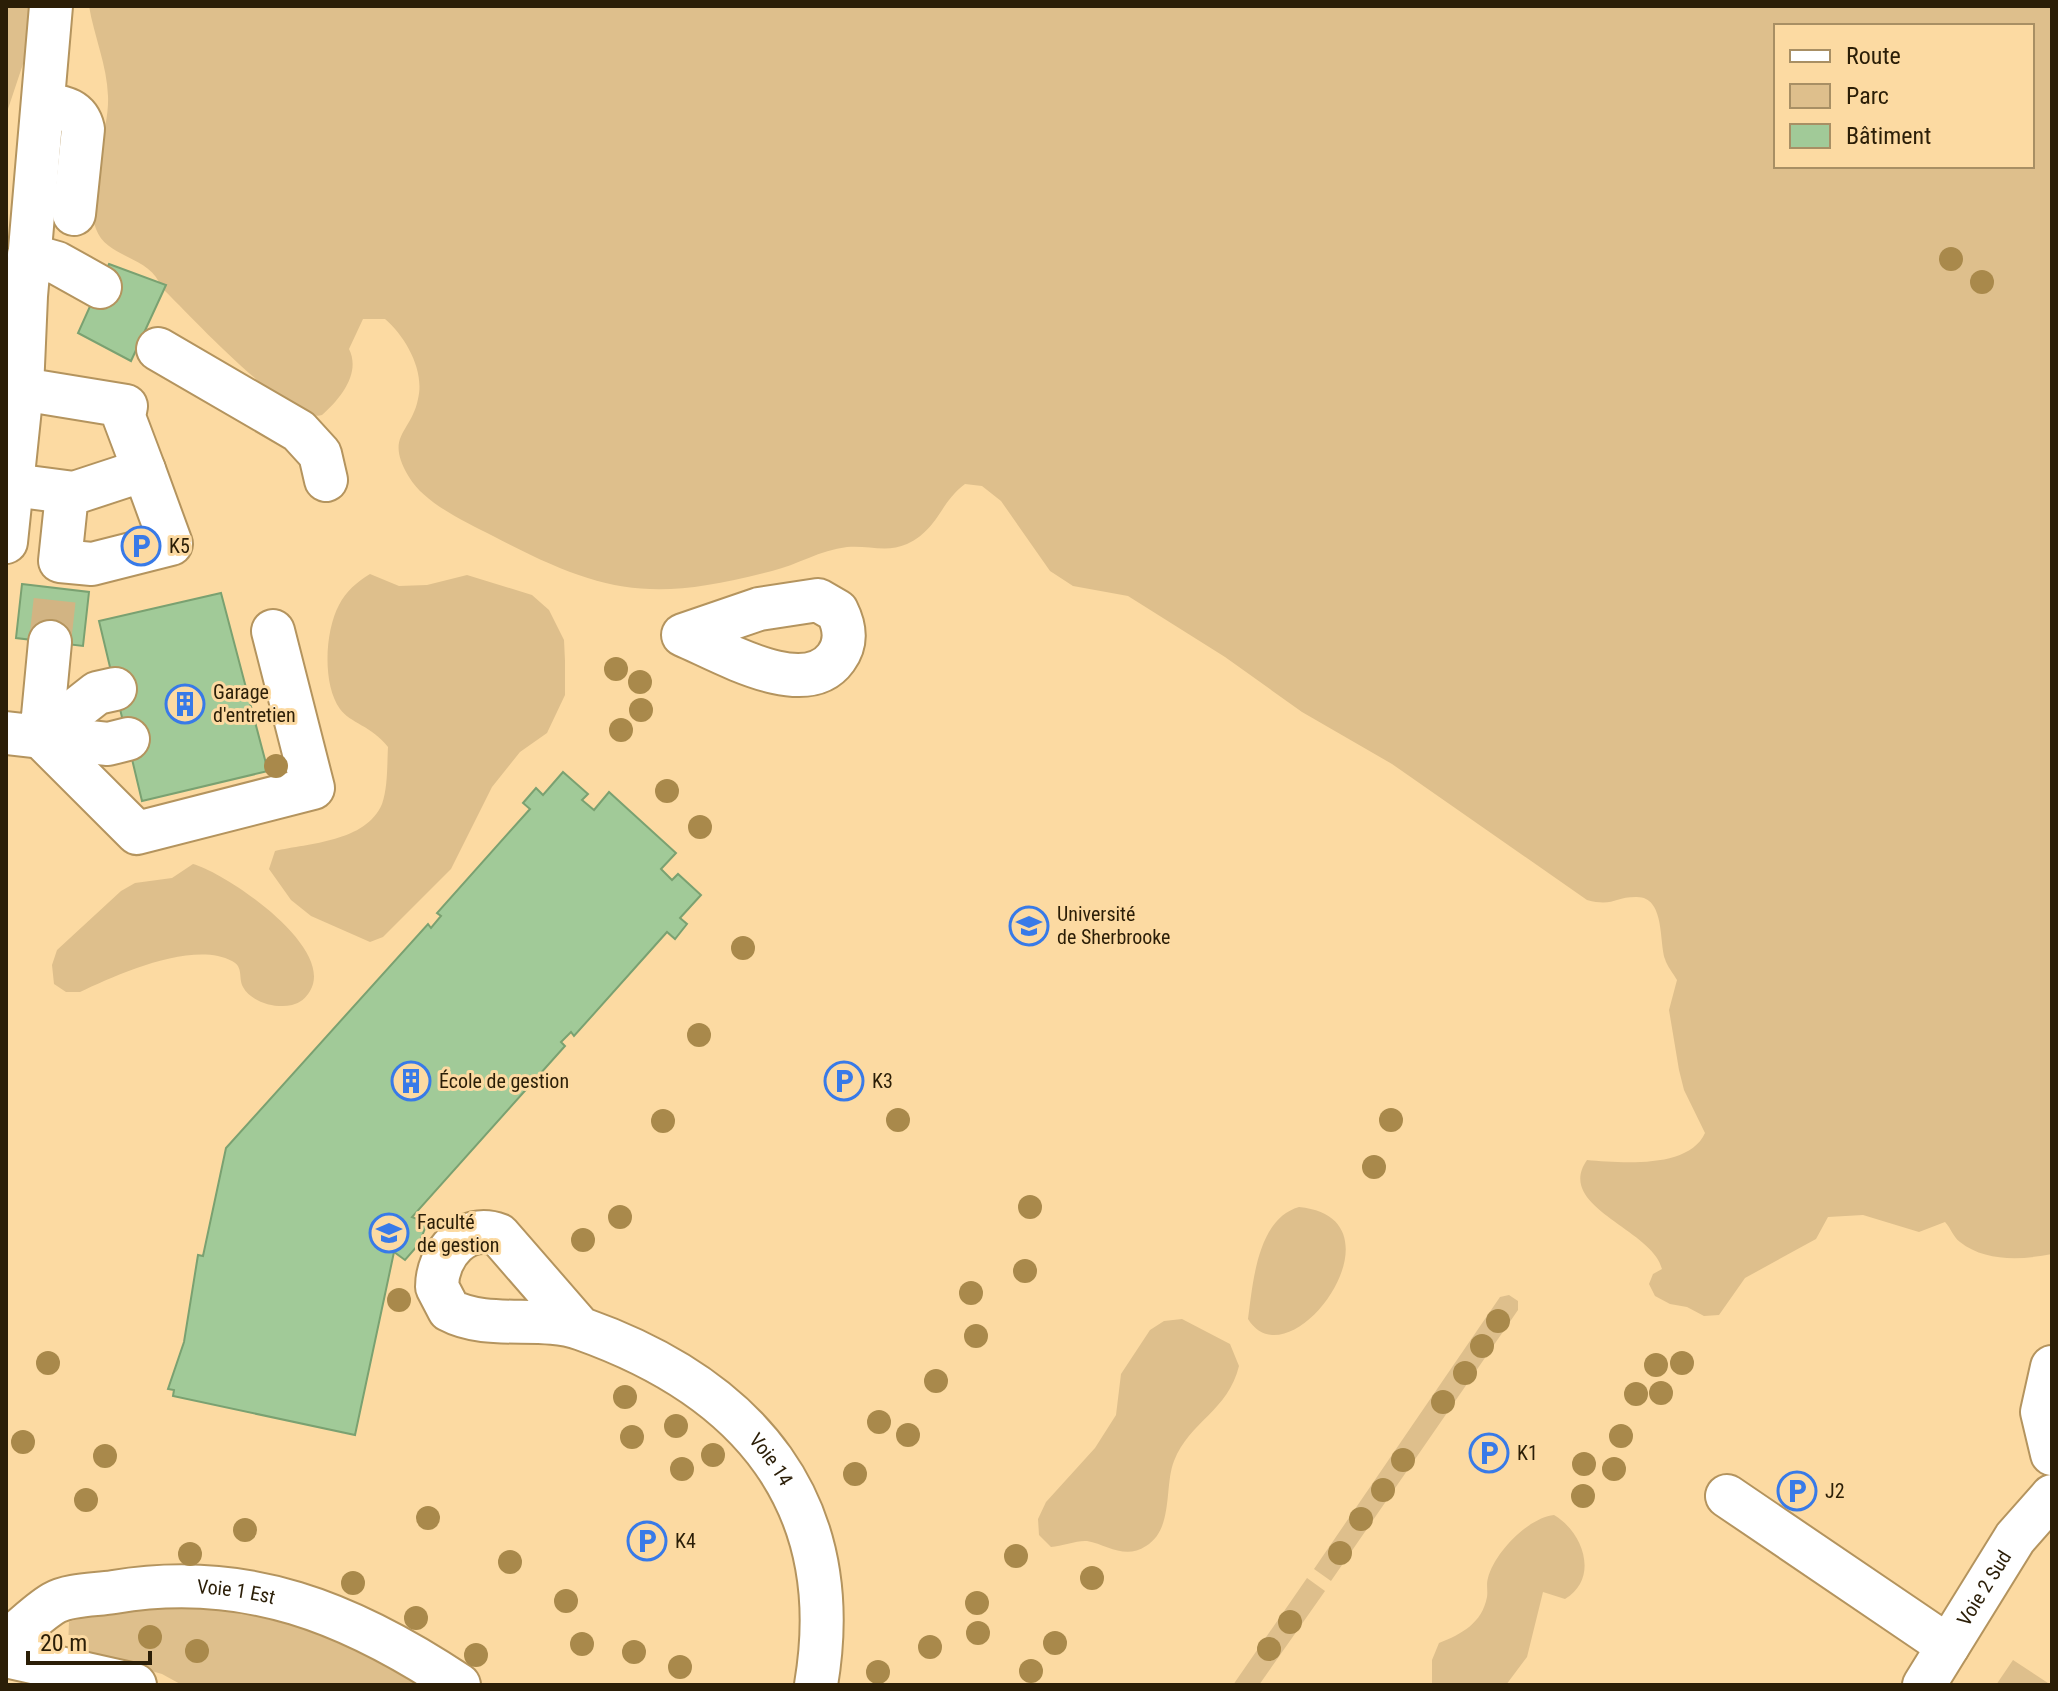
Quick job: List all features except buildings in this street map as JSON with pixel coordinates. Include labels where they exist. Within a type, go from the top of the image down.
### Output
[{"type":"lane","points":[[6,542],[22,389],[29,255],[51,6]]},
{"type":"lane","points":[[43,104],[68,109],[80,119],[83,129],[74,214]]},
{"type":"lane","points":[[29,255],[57,263],[100,287]]},
{"type":"lane","points":[[158,349],[299,431],[320,454],[326,480]]},
{"type":"lane","points":[[22,389],[126,406],[124,417],[171,544],[58,575],[67,494]]},
{"type":"lane","points":[[13,485],[67,494],[144,470]]},
{"type":"lane","points":[[24,735],[137,833],[313,788],[273,631]]},
{"type":"lane","points":[[24,735],[50,642]]},
{"type":"lane","points":[[24,735],[97,693],[115,689]]},
{"type":"lane","points":[[24,735],[108,744],[128,739]]},
{"type":"lane","name":"Voie 14","points":[[579,1327],[663,1366],[710,1394],[747,1425],[770,1455],[797,1504],[814,1552],[821,1639],[816,1685]]},
{"type":"lane","points":[[2052,1367],[2042,1412],[2052,1454]]},
{"type":"lane","points":[[1727,1496],[1948,1646]]},
{"type":"lane","name":"Voie 2 Sud","points":[[1924,1685],[2015,1538],[2052,1496]]},
{"type":"lane","name":"Voie 1 Est","points":[[6,1642],[61,1601],[165,1585],[205,1586],[269,1598],[337,1616],[381,1635],[459,1685]]},
{"type":"lane","points":[[6,1656],[135,1685]]},
{"type":"green space","points":[[6,6],[32,6],[25,58],[6,115]]},
{"type":"green space","points":[[89,6],[2052,6],[2052,1254],[2004,1258],[1981,1253],[1958,1240],[1945,1222],[1919,1232],[1863,1215],[1828,1217],[1816,1239],[1745,1278],[1719,1315],[1704,1316],[1655,1296],[1649,1284],[1653,1274],[1662,1269],[1655,1255],[1594,1205],[1584,1191],[1580,1177],[1587,1160],[1635,1162],[1670,1158],[1697,1145],[1705,1133],[1684,1090],[1679,1070],[1669,1010],[1677,980],[1665,959],[1659,921],[1652,904],[1636,897],[1608,902],[1587,900],[1392,764],[1302,712],[1225,657],[1128,596],[1073,586],[1050,571],[1001,501],[982,486],[965,484],[926,531],[900,547],[837,549],[781,568],[693,587],[628,587],[598,581],[532,555],[459,518],[425,496],[402,463],[399,443],[415,411],[419,377],[407,345],[385,319],[363,319],[349,349],[353,367],[347,385],[322,415],[307,414],[287,403],[241,366],[164,290],[166,285],[159,282],[153,273],[101,238],[92,213],[91,197],[107,112],[105,73]]},
{"type":"green space","points":[[370,574],[399,586],[427,585],[467,575],[532,595],[549,610],[564,640],[565,695],[547,733],[520,752],[492,787],[451,869],[383,937],[370,942],[311,916],[291,900],[269,869],[275,851],[320,843],[350,833],[374,817],[382,804],[388,747],[340,709],[330,686],[328,672],[328,643],[334,616],[348,591]]},
{"type":"green space","points":[[193,864],[252,897],[294,935],[308,954],[314,974],[310,991],[302,1000],[286,1006],[272,1005],[252,997],[243,987],[236,963],[216,956],[176,957],[155,962],[80,992],[66,992],[54,984],[52,965],[57,950],[121,891],[135,883],[172,878]]},
{"type":"green space","points":[[1299,1207],[1331,1218],[1345,1239],[1344,1265],[1332,1293],[1312,1316],[1290,1332],[1267,1334],[1248,1319],[1255,1271],[1274,1224]]},
{"type":"green space","points":[[1509,1295],[1518,1301],[1518,1310],[1331,1581],[1314,1569],[1500,1297]]},
{"type":"green space","points":[[1182,1319],[1230,1344],[1239,1366],[1226,1394],[1189,1436],[1174,1461],[1161,1529],[1146,1546],[1131,1552],[1087,1541],[1051,1547],[1039,1535],[1038,1519],[1046,1502],[1095,1448],[1116,1415],[1121,1374],[1150,1330],[1164,1321]]},
{"type":"green space","points":[[1554,1515],[1573,1532],[1584,1556],[1585,1568],[1576,1590],[1565,1599],[1543,1592],[1527,1657],[1506,1685],[1432,1685],[1432,1660],[1439,1643],[1456,1636],[1481,1614],[1487,1597],[1488,1578],[1505,1547],[1534,1522]]},
{"type":"green space","points":[[1307,1578],[1325,1591],[1259,1685],[1233,1685]]},
{"type":"green space","points":[[197,1602],[329,1634],[425,1685],[182,1685],[162,1674],[68,1647],[69,1622],[92,1613]]},
{"type":"green space","points":[[2013,1660],[2051,1685],[1996,1685]]},
{"type":"tunnel","points":[[50,642],[56,588]]},
{"type":"place","name":"K5","points":[[141,546]]},
{"type":"place","name":"Garage d'entretien","points":[[185,704]]},
{"type":"place","name":"Université de Sherbrooke","points":[[1029,926]]},
{"type":"place","name":"École de gestion","points":[[411,1081]]},
{"type":"place","name":"K3","points":[[844,1081]]},
{"type":"place","name":"Faculté de gestion","points":[[389,1233]]},
{"type":"place","name":"K1","points":[[1489,1453]]},
{"type":"place","name":"J2","points":[[1797,1491]]},
{"type":"place","name":"K4","points":[[647,1541]]}]
